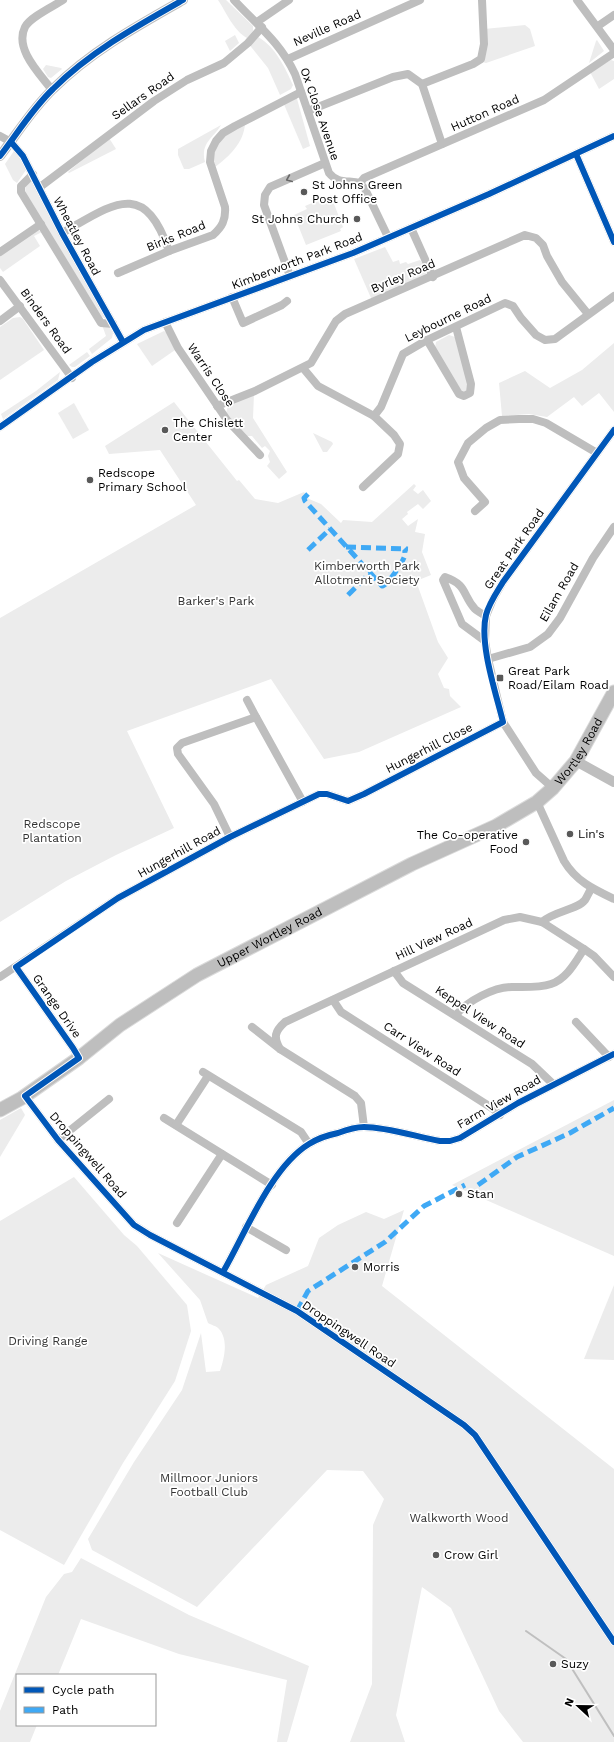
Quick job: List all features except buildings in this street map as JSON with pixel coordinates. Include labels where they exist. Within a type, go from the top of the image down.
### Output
[{"type":"main road","name":"Wortley Road","points":[[553,788],[576,760],[614,692]]},
{"type":"main road","name":"Upper Wortley Road","points":[[0,1110],[25,1096],[79,1058],[120,1025],[197,975],[412,864],[496,826],[537,802],[553,788]]},
{"type":"street","points":[[52,90],[26,56],[23,39],[25,27],[35,18],[63,0]]},
{"type":"street","points":[[0,156],[12,142],[26,119],[52,90],[87,60],[136,27],[183,0]]},
{"type":"street","name":"Ox Close Avenue","points":[[234,0],[275,41],[288,59],[308,111],[329,173],[334,179],[343,182],[353,181],[360,183]]},
{"type":"street","name":"Sellars Road","points":[[40,187],[154,101],[187,80],[224,63],[248,42],[259,25],[289,0]]},
{"type":"street","name":"Neville Road","points":[[288,59],[420,0]]},
{"type":"street","points":[[422,84],[473,64],[481,59],[484,44],[482,0]]},
{"type":"street","points":[[578,0],[614,50]]},
{"type":"street","points":[[598,26],[614,15]]},
{"type":"street","name":"Hutton Road","points":[[360,183],[364,178],[544,100],[614,53]]},
{"type":"street","points":[[308,111],[393,77],[408,74],[422,84],[442,144]]},
{"type":"street","name":"Birks Road","points":[[118,273],[169,251],[213,235],[224,222],[225,207],[210,162],[210,156],[216,141],[223,133],[235,126],[301,92]]},
{"type":"street","points":[[0,136],[12,142]]},
{"type":"street","name":"Kimberworth Park Road","points":[[0,427],[123,342],[144,330],[388,238],[614,136]]},
{"type":"street","name":"Wheatley Road","points":[[12,142],[23,156],[33,174],[62,233],[123,342]]},
{"type":"street","points":[[576,154],[614,242]]},
{"type":"street","points":[[290,276],[266,214],[263,200],[270,187],[325,163]]},
{"type":"street","name":"Wheatley Road","points":[[33,174],[21,186],[22,192],[101,322],[113,324]]},
{"type":"street","points":[[360,183],[365,189],[388,238]]},
{"type":"street","points":[[62,233],[113,205],[121,203],[132,204],[145,210],[155,219],[169,251]]},
{"type":"street","points":[[0,252],[41,224]]},
{"type":"street","points":[[411,228],[433,277]]},
{"type":"street","name":"Byrley Road","points":[[217,406],[255,391],[303,368],[310,363],[336,321],[345,314],[525,236],[536,238],[543,245],[547,256],[562,282],[588,314]]},
{"type":"street","name":"Binders Road","points":[[0,280],[72,378]]},
{"type":"street","name":"Leybourne Road","points":[[374,416],[381,407],[403,354],[427,340],[505,303],[513,306],[536,335],[545,340],[555,339],[614,296]]},
{"type":"street","points":[[232,297],[243,322],[282,305],[287,301]]},
{"type":"street","points":[[0,321],[20,306]]},
{"type":"street","name":"Warris Close","points":[[165,322],[178,348],[217,406],[237,432],[260,455]]},
{"type":"street","points":[[427,340],[459,394],[464,396],[470,393],[471,384],[456,327]]},
{"type":"street","points":[[303,368],[318,386],[374,416],[394,435],[400,444],[398,454],[363,488]]},
{"type":"street","points":[[475,511],[485,502],[464,478],[458,462],[468,443],[486,428],[500,420],[533,419],[546,423],[597,453]]},
{"type":"street","name":"Great Park Road","points":[[553,788],[536,774],[503,722],[488,659],[486,616],[493,599],[503,582],[614,430]]},
{"type":"street","name":"Eilam Road","points":[[488,659],[530,647],[548,634],[560,618],[593,558],[614,527]]},
{"type":"street","points":[[486,616],[475,609],[463,588],[455,580],[445,577],[443,580],[446,589],[462,624],[486,641]]},
{"type":"street","points":[[246,700],[303,802]]},
{"type":"street","points":[[230,837],[214,804],[178,754],[178,748],[182,743],[256,717]]},
{"type":"street","name":"Hungerhill Close","points":[[364,794],[503,722]]},
{"type":"street","points":[[576,760],[614,782]]},
{"type":"street","name":"Hungerhill Road","points":[[0,977],[118,898],[230,837],[319,794],[327,794],[348,801],[364,794]]},
{"type":"street","points":[[537,802],[564,861],[579,880],[591,889],[614,899]]},
{"type":"street","points":[[542,922],[553,914],[578,905],[585,900],[591,889]]},
{"type":"street","name":"Hill View Road","points":[[280,1049],[275,1036],[278,1029],[285,1022],[504,920],[520,917],[542,922],[594,956],[614,977]]},
{"type":"street","points":[[456,1015],[463,1007],[473,1000],[498,989],[552,984],[562,978],[584,949]]},
{"type":"street","name":"Grange Drive","points":[[16,967],[79,1058]]},
{"type":"street","name":"Keppel View Road","points":[[394,971],[403,983],[532,1064],[553,1084]]},
{"type":"street","name":"Carr View Road","points":[[333,1000],[342,1012],[492,1108],[500,1115]]},
{"type":"street","points":[[576,1022],[612,1056]]},
{"type":"street","points":[[252,1027],[280,1049],[356,1096],[361,1103],[364,1127]]},
{"type":"street","name":"Farm View Road","points":[[223,1272],[238,1246],[246,1227],[282,1169],[310,1144],[332,1134],[353,1128],[364,1127],[440,1141],[450,1141],[460,1138],[553,1084],[612,1056]]},
{"type":"street","points":[[176,1125],[206,1074],[301,1132],[310,1144]]},
{"type":"street","name":"Droppingwell Road","points":[[25,1096],[58,1140],[134,1225],[150,1235],[297,1311],[470,1430],[475,1435],[614,1642]]},
{"type":"street","points":[[58,1140],[109,1099]]},
{"type":"street","points":[[164,1118],[272,1185]]},
{"type":"street","points":[[177,1224],[222,1154]]},
{"type":"street","points":[[246,1227],[286,1250]]},
{"type":"green space","points":[[218,0],[226,0],[253,26],[253,31],[247,38],[234,26]]},
{"type":"green space","points":[[525,25],[530,29],[535,46],[486,63],[479,61],[484,29]]},
{"type":"green space","points":[[235,35],[239,43],[230,51],[225,41]]},
{"type":"green space","points":[[258,37],[275,52],[293,85],[291,89],[280,95],[268,68],[248,43]]},
{"type":"green space","points":[[597,40],[604,51],[589,63],[596,41]]},
{"type":"green space","points":[[611,60],[614,61],[614,79],[599,89],[590,72]]},
{"type":"green space","points":[[46,65],[62,69],[51,78],[48,77],[43,69]]},
{"type":"green space","points":[[296,95],[310,146],[303,149],[283,102]]},
{"type":"green space","points":[[245,124],[239,143],[225,159],[215,167],[215,151],[221,140]]},
{"type":"green space","points":[[221,125],[206,145],[204,150],[205,162],[189,169],[184,169],[178,155],[178,149]]},
{"type":"green space","points":[[109,138],[116,149],[69,173],[68,172]]},
{"type":"green space","points":[[14,151],[18,153],[26,170],[17,183],[13,180],[5,164]]},
{"type":"green space","points":[[33,180],[106,319],[102,317],[26,195],[26,186]]},
{"type":"green space","points":[[331,195],[335,201],[334,204],[343,227],[340,229],[341,231],[306,245],[294,215],[307,209],[305,206]]},
{"type":"green space","points":[[38,230],[42,232],[34,236],[40,246],[3,272],[0,268],[0,255]]},
{"type":"green space","points":[[385,247],[393,262],[399,260],[400,264],[406,262],[408,264],[420,260],[423,263],[426,274],[375,299],[371,298],[354,259]]},
{"type":"green space","points":[[20,317],[23,319],[44,350],[0,380],[0,327],[13,318]]},
{"type":"green space","points":[[102,325],[109,326],[113,333],[112,338],[92,354],[89,349],[106,336]]},
{"type":"green space","points":[[164,331],[167,333],[175,350],[152,366],[137,344]]},
{"type":"green space","points":[[449,335],[455,337],[469,388],[467,392],[462,392],[435,348],[436,342]]},
{"type":"green space","points":[[614,343],[614,412],[599,393],[582,406],[574,397],[547,417],[529,414],[502,416],[499,383],[525,371],[550,388],[582,370]]},
{"type":"green space","points":[[87,352],[90,356],[75,367],[69,365]]},
{"type":"green space","points":[[60,372],[58,380],[3,419],[1,414],[36,391]]},
{"type":"green space","points":[[254,394],[253,418],[287,472],[279,479],[267,466],[270,462],[268,456],[270,451],[265,446],[262,448],[252,436],[246,436],[226,413],[228,406]]},
{"type":"green space","name":"Barker's Park","points":[[174,402],[237,481],[239,480],[255,499],[278,503],[304,492],[309,499],[321,504],[341,523],[343,520],[372,522],[414,484],[416,486],[413,490],[418,494],[423,490],[431,501],[423,509],[418,504],[407,512],[408,514],[402,519],[408,526],[418,519],[415,532],[425,534],[422,552],[431,575],[416,581],[438,642],[448,658],[438,674],[444,688],[449,689],[450,696],[461,707],[359,752],[324,759],[271,679],[127,731],[174,828],[116,855],[66,881],[0,922],[0,618],[196,505],[160,450],[109,454],[105,446]]},
{"type":"green space","points":[[74,403],[89,430],[73,439],[58,413]]},
{"type":"green space","points":[[313,433],[332,442],[333,444],[327,452],[323,452]]},
{"type":"green space","points":[[614,1100],[614,1256],[452,1185]]},
{"type":"green space","points":[[21,1108],[25,1115],[0,1157],[0,1120]]},
{"type":"green space","name":"Driving Range","points":[[74,1177],[124,1235],[137,1246],[187,1305],[191,1331],[175,1381],[123,1463],[64,1565],[0,1530],[0,1221]]},
{"type":"green space","points":[[404,1210],[382,1286],[614,1469],[614,1742],[523,1742],[499,1711],[451,1608],[422,1587],[396,1715],[405,1742],[350,1742],[372,1684],[373,1525],[384,1499],[363,1471],[327,1470],[197,1607],[92,1550],[88,1539],[134,1462],[182,1390],[201,1333],[206,1372],[220,1371],[223,1361],[225,1344],[222,1333],[218,1328],[208,1323],[200,1300],[158,1253],[258,1298],[266,1285],[308,1266],[319,1238],[338,1225],[366,1212],[384,1219]]},
{"type":"green space","points":[[614,1285],[614,1360],[584,1359]]},
{"type":"green space","points":[[81,1558],[189,1615],[309,1666],[287,1742],[277,1742],[287,1680],[179,1654],[81,1619],[58,1674],[16,1674],[16,1726],[37,1726],[30,1742],[0,1742],[0,1711],[46,1597],[64,1574],[72,1572]]},
{"type":"waterway","points":[[526,1631],[566,1659],[614,1736]]},
{"type":"marked path","points":[[308,494],[304,498],[305,501],[382,586],[385,585],[391,578],[401,563],[405,555],[404,549]]},
{"type":"marked path","points":[[308,550],[330,529]]},
{"type":"marked path","points":[[346,547],[408,549]]},
{"type":"marked path","points":[[348,595],[370,573]]},
{"type":"marked path","points":[[478,1185],[517,1157],[570,1133],[614,1108]]},
{"type":"marked path","points":[[297,1311],[308,1291],[385,1242],[424,1206],[465,1185]]},
{"type":"cycle path","points":[[0,156],[38,105],[53,89],[82,63],[115,40],[183,0]]},
{"type":"cycle path","points":[[0,427],[92,362],[144,330],[353,253],[489,194],[614,136]]},
{"type":"cycle path","points":[[11,142],[23,156],[62,233],[123,342]]},
{"type":"cycle path","points":[[576,154],[614,242]]},
{"type":"cycle path","points":[[614,430],[503,582],[487,611],[484,627],[486,654],[503,722],[348,801],[327,794],[319,794],[230,837],[118,898],[16,967],[79,1058],[25,1096],[58,1140],[134,1225],[150,1235],[297,1311],[464,1425],[475,1435],[614,1642]]},
{"type":"cycle path","points":[[223,1272],[260,1202],[271,1185],[283,1168],[295,1155],[312,1142],[347,1130],[364,1127],[392,1130],[440,1141],[450,1141],[460,1138],[518,1103],[614,1054]]},
{"type":"place","name":"St Johns Green Post Office","points":[[304,192]]},
{"type":"place","name":"St Johns Church","points":[[357,219]]},
{"type":"place","name":"The Chislett Center","points":[[165,430]]},
{"type":"place","name":"Redscope Primary School","points":[[90,480]]},
{"type":"place","name":"Great Park Road/Eilam Road","points":[[500,678]]},
{"type":"place","name":"Lin's","points":[[570,834]]},
{"type":"place","name":"The Co-operative Food","points":[[526,842]]},
{"type":"place","name":"Stan","points":[[459,1194]]},
{"type":"place","name":"Morris","points":[[355,1267]]},
{"type":"place","name":"Crow Girl","points":[[436,1555]]},
{"type":"place","name":"Suzy","points":[[553,1664]]},
{"type":"park label","name":"Kimberworth Park Allotment Society","points":[[367,573]]},
{"type":"park label","name":"Redscope Plantation","points":[[52,831]]},
{"type":"park label","name":"Millmoor Juniors Football Club","points":[[209,1485]]},
{"type":"park label","name":"Walkworth Wood","points":[[459,1518]]}]
